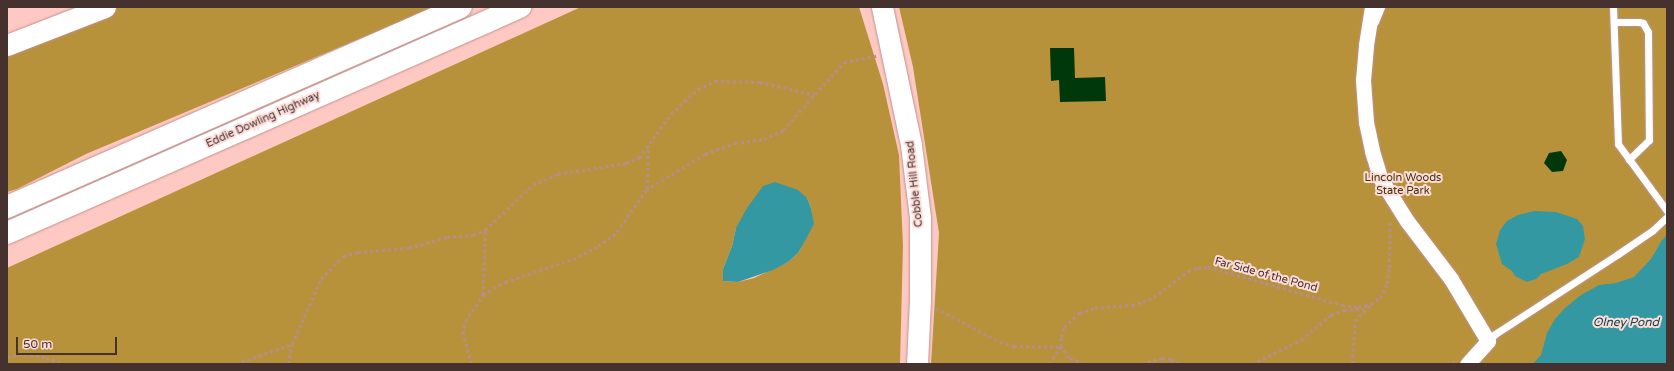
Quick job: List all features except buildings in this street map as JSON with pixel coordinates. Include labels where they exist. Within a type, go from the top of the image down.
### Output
[{"type":"highway","points":[[7,207],[461,7]]},
{"type":"highway","name":"Eddie Dowling Highway","points":[[7,233],[520,7]]},
{"type":"street","points":[[7,45],[105,7]]},
{"type":"street","name":"Cobble Hill Road","points":[[882,7],[911,145],[917,184],[920,217],[920,300],[917,364]]},
{"type":"street","points":[[1372,7],[1363,80],[1366,122],[1372,151],[1380,178],[1407,222],[1451,279],[1488,341],[1467,364]]},
{"type":"lane","points":[[1366,46],[1381,7]]},
{"type":"lane","points":[[1613,7],[1618,144],[1667,211]]},
{"type":"lane","points":[[1614,22],[1643,23],[1648,32],[1649,140],[1629,159]]},
{"type":"lane","points":[[1488,341],[1495,334],[1653,230],[1667,217]]},
{"type":"path","points":[[471,364],[463,334],[465,321],[483,295],[505,282],[573,259],[598,246],[617,232],[646,190],[705,154],[735,143],[764,140],[783,130],[844,62],[892,53]]},
{"type":"path","points":[[288,364],[292,344],[321,279],[343,256],[358,252],[409,248],[447,237],[473,235],[485,230],[533,185],[558,174],[626,163],[639,158],[671,114],[698,89],[715,82],[760,82],[814,95]]},
{"type":"path","points":[[646,190],[648,145]]},
{"type":"path","points":[[1357,364],[1352,363],[1355,321],[1364,309],[1380,298],[1387,284],[1389,268],[1390,215]]},
{"type":"path","points":[[483,295],[485,230]]},
{"type":"path","name":"Far Side of the Pond","points":[[1061,347],[1061,337],[1064,327],[1079,313],[1094,308],[1132,305],[1143,302],[1154,297],[1188,271],[1198,268],[1208,267],[1342,305],[1358,307],[1371,304]]},
{"type":"path","points":[[920,300],[1000,342],[1014,346],[1061,347]]},
{"type":"path","points":[[1252,364],[1301,340],[1331,315],[1344,310],[1364,309]]},
{"type":"path","points":[[236,364],[292,344]]},
{"type":"path","points":[[1049,364],[1061,347]]},
{"type":"path","points":[[1061,347],[1069,358],[1084,364]]},
{"type":"path","points":[[7,357],[24,354],[66,364]]},
{"type":"path","points":[[1142,364],[1162,358],[1171,359],[1181,364]]},
{"type":"green space","points":[[78,7],[435,7],[86,154],[17,189],[7,192],[7,46]]},
{"type":"green space","points":[[581,7],[859,7],[883,84],[899,155],[903,246],[900,364],[7,364],[7,268]],"holes":[[[807,198],[811,208],[813,224],[798,253],[788,262],[754,278],[738,282],[723,281],[723,269],[732,246],[736,228]]]},
{"type":"green space","name":"Lincoln Woods State Park","points":[[899,7],[1667,7],[1667,364],[931,364],[939,233],[913,67]]},
{"type":"water","points":[[775,182],[798,190],[807,198],[811,208],[814,224],[798,253],[788,262],[773,270],[738,282],[723,281],[723,269],[732,246],[736,228],[747,208],[763,186]]},
{"type":"water","points":[[1534,211],[1556,212],[1577,219],[1583,226],[1585,239],[1579,257],[1527,282],[1515,276],[1512,271],[1502,264],[1496,244],[1500,230],[1507,221],[1518,215]]},
{"type":"water","name":"Olney Pond","points":[[1667,235],[1667,364],[1533,364],[1541,355],[1547,333],[1555,319],[1565,308],[1581,295],[1599,285],[1616,283],[1634,277],[1651,259],[1662,240]]}]
